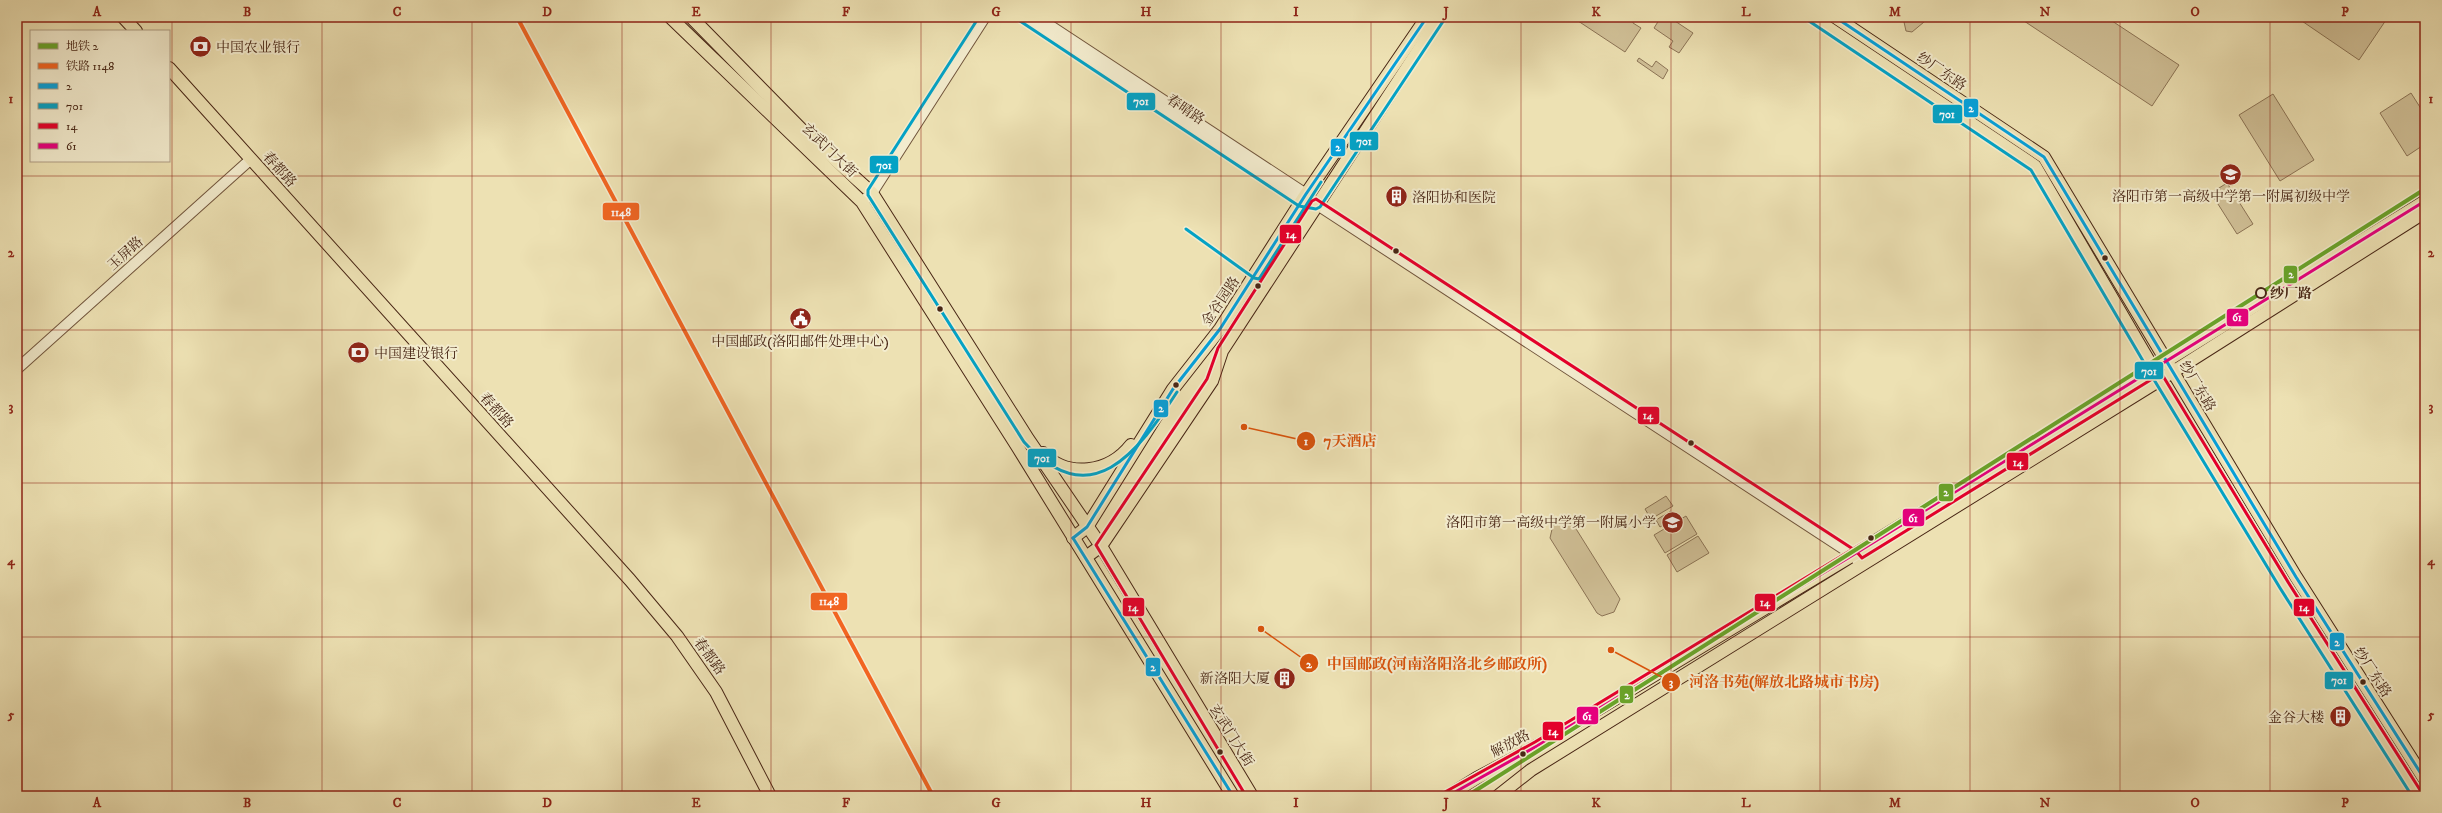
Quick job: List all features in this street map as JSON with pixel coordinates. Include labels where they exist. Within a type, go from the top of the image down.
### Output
[{"type":"main road","points":[[116,17],[127,30]]},
{"type":"main road","points":[[123,17],[135,30]]},
{"type":"main road","name":"玄武门大街","points":[[670,17],[862,202],[1086,557],[1233,796]]},
{"type":"main road","name":"玄武门大街","points":[[691,17],[802,130],[872,193],[1028,439],[1101,546],[1252,796]]},
{"type":"main road","name":"金谷园路","points":[[1073,538],[1087,527],[1173,389],[1220,329],[1304,198],[1427,17]]},
{"type":"main road","name":"金谷园路","points":[[1086,557],[1101,546],[1212,381],[1222,351],[1316,204],[1440,17]]},
{"type":"main road","name":"纱厂东路","points":[[1812,17],[2035,166],[2157,375],[2284,585],[2418,796]]},
{"type":"main road","name":"纱厂东路","points":[[1835,17],[2044,157],[2296,577],[2425,780]]},
{"type":"main road","name":"春都路","points":[[170,69],[249,161],[620,578],[674,641],[712,695],[764,796]]},
{"type":"main road","name":"春都路","points":[[170,77],[249,161],[630,580],[677,636],[716,692],[770,796]]},
{"type":"main road","name":"解放路","points":[[1498,796],[1531,770],[1861,565],[2425,202]]},
{"type":"main road","name":"解放路","points":[[2169,367],[2425,212]]},
{"type":"main road","name":"解放路","points":[[1448,796],[1477,778],[1537,746],[1853,555],[2157,375]]},
{"type":"main road","points":[[1028,439],[1052,463],[1079,471],[1100,468],[1123,456],[1157,413]]},
{"type":"street","points":[[862,202],[872,193],[985,17]]},
{"type":"street","name":"春晴路","points":[[1023,17],[1304,198],[1316,204],[1853,555],[1861,565]]},
{"type":"street","name":"春晴路","points":[[1037,17],[1304,198]]},
{"type":"street","name":"玉屏路","points":[[17,369],[249,161]]},
{"type":"shaded area","points":[[1572,17],[1632,17],[1633,23],[1641,28],[1625,52]]},
{"type":"shaded area","points":[[1661,17],[1669,17],[1693,33],[1679,53],[1669,47],[1673,41],[1654,28]]},
{"type":"shaded area","points":[[1910,17],[1930,17],[1912,32],[1906,31],[1904,22]]},
{"type":"shaded area","points":[[2018,17],[2106,17],[2179,65],[2152,106]]},
{"type":"shaded area","points":[[2296,17],[2388,17],[2359,60]]},
{"type":"shaded area","points":[[1639,58],[1652,67],[1656,61],[1668,70],[1663,79],[1637,61]]},
{"type":"shaded area","points":[[2411,93],[2425,115],[2425,144],[2407,156],[2380,113]]},
{"type":"shaded area","points":[[2273,94],[2314,160],[2280,181],[2239,115]]},
{"type":"shaded area","points":[[2227,183],[2253,224],[2237,234],[2211,193]]},
{"type":"shaded area","points":[[1666,496],[1673,506],[1651,519],[1645,509]]},
{"type":"shaded area","points":[[1671,511],[1675,518],[1660,527],[1656,520]]},
{"type":"shaded area","points":[[1686,516],[1697,534],[1665,553],[1654,535]]},
{"type":"shaded area","points":[[1560,520],[1573,524],[1620,599],[1614,612],[1602,616],[1597,613],[1550,538],[1553,525]]},
{"type":"shaded area","points":[[1698,536],[1709,553],[1677,572],[1667,555]]},
{"type":"metro line","name":"2","points":[[1467,796],[2425,189]]},
{"type":"rail line","name":"1148","points":[[517,17],[933,796]]},
{"type":"transit line","name":"701","points":[[979,17],[868,190],[868,195],[1024,442],[1048,464],[1071,474],[1092,475],[1111,467],[1129,454],[1146,436],[1177,392]]},
{"type":"transit line","name":"2","points":[[1073,538],[1087,527],[1173,389],[1220,329],[1306,194],[1427,17]]},
{"type":"transit line","name":"2","points":[[1835,17],[2044,157],[2296,577],[2425,780]]},
{"type":"transit line","name":"701","points":[[1020,21],[1299,206],[1316,209],[1320,207],[1444,20]]},
{"type":"transit line","name":"701","points":[[1809,21],[2031,170],[2156,383],[2280,588],[2412,796]]},
{"type":"transit line","name":"701","points":[[1186,229],[1254,278],[1259,279],[1321,182]]},
{"type":"transit line","name":"14","points":[[1246,796],[1096,545],[1207,379],[1218,348],[1312,201],[1316,199],[1856,551],[1862,558],[2157,376],[2163,376],[2288,582],[2422,793]]},
{"type":"transit line","name":"61","points":[[1448,796],[1537,746],[1853,555],[2425,201]]},
{"type":"transit line","name":"2","points":[[1073,538],[1233,796]]},
{"type":"transit line","name":"14","points":[[1445,792],[1535,742],[1871,538]]},
{"type":"place","name":"中国农业银行","points":[[201,47]]},
{"type":"place","name":"洛阳市第一高级中学第一附属初级中学","points":[[2231,174]]},
{"type":"place","name":"洛阳协和医院","points":[[1396,197]]},
{"type":"place","name":"纱厂路","points":[[2261,293]]},
{"type":"place","name":"中国邮政(洛阳邮件处理中心)","points":[[800,319]]},
{"type":"place","name":"中国建设银行","points":[[358,353]]},
{"type":"place","name":"7天酒店","points":[[1244,427]]},
{"type":"place","name":"洛阳市第一高级中学第一附属小学","points":[[1672,522]]},
{"type":"place","name":"中国邮政(河南洛阳洛北乡邮政所)","points":[[1261,629]]},
{"type":"place","name":"河洛书苑(解放北路城市书房)","points":[[1611,650]]},
{"type":"place","name":"新洛阳大厦","points":[[1285,678]]},
{"type":"place","name":"金谷大楼","points":[[2340,717]]}]
